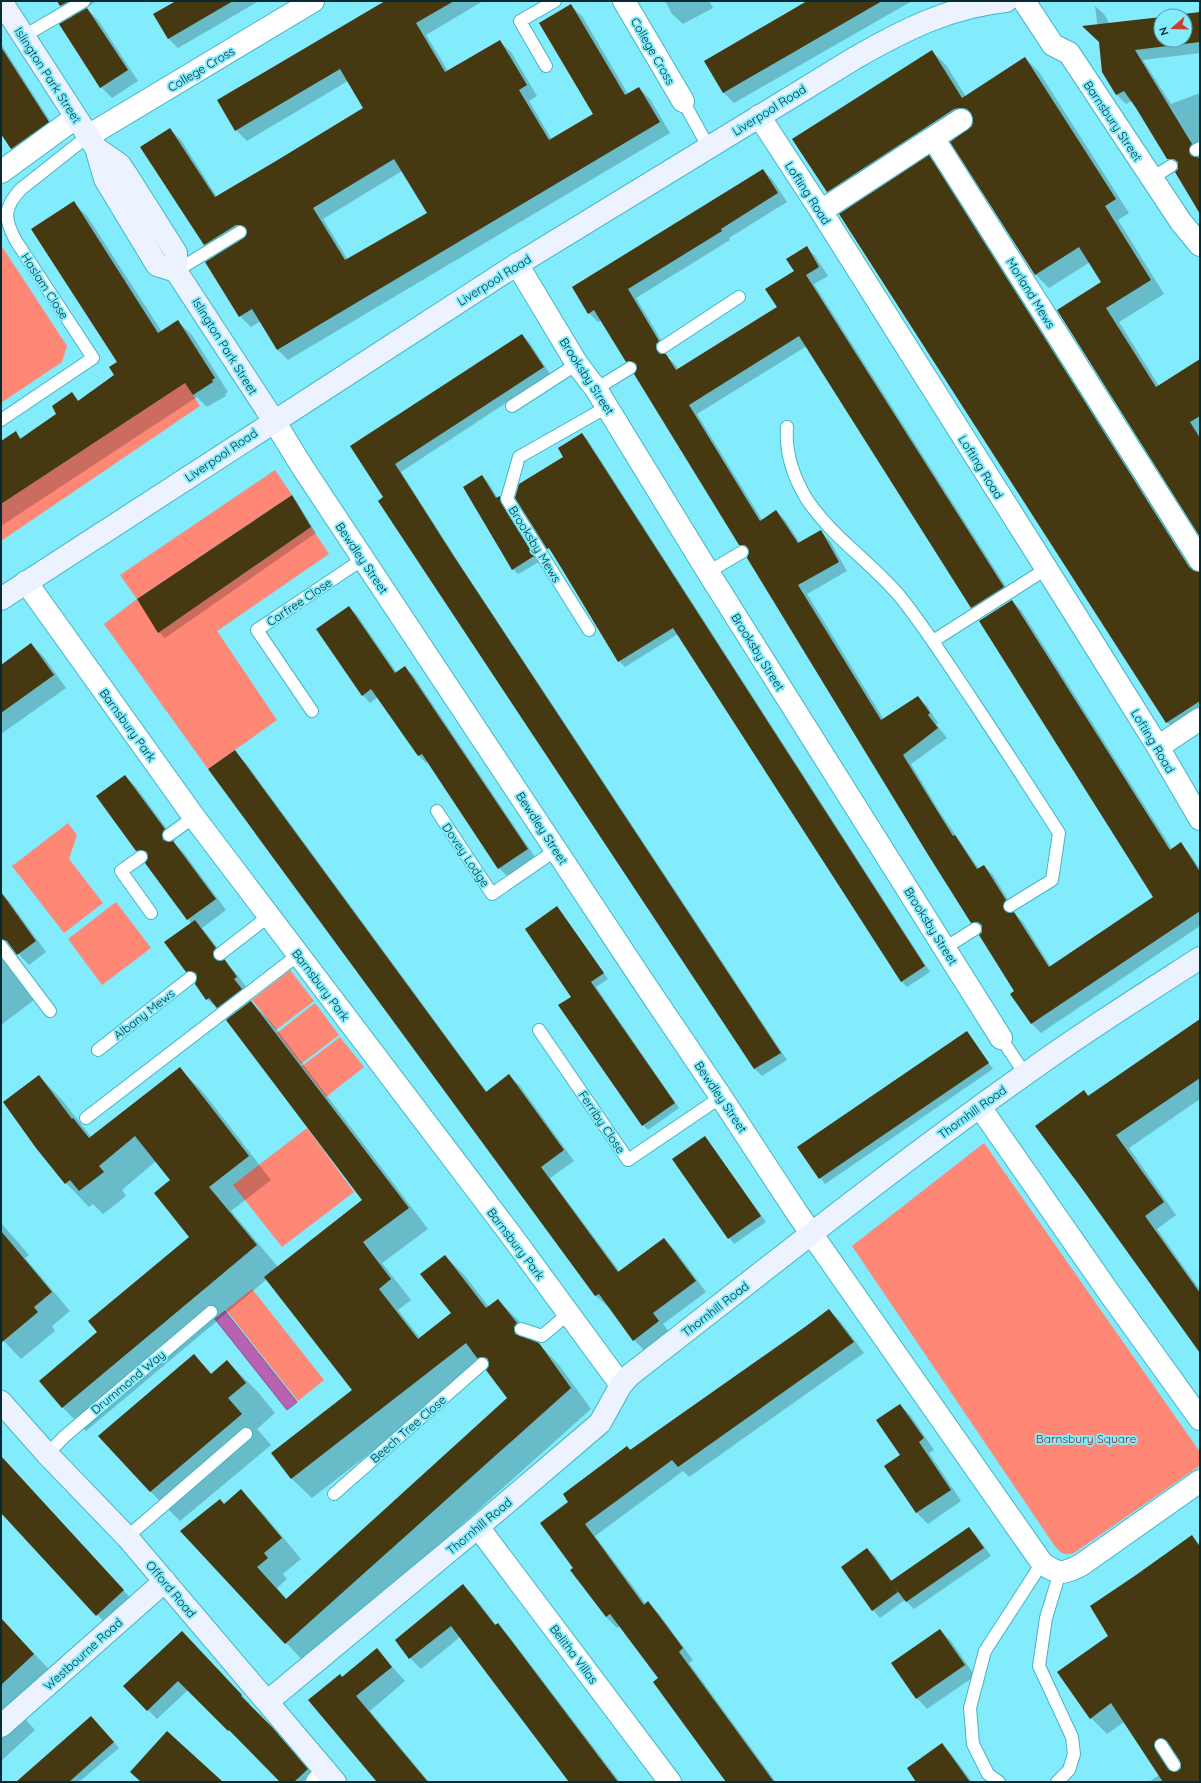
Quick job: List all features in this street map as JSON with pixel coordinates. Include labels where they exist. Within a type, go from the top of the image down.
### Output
[{"type":"street","name":"Islington Park Street","points":[[1,1],[75,118],[92,142],[120,166],[157,222],[176,253],[176,271],[274,421]]},
{"type":"street","name":"College Cross","points":[[92,142],[313,1]]},
{"type":"street","name":"College Cross","points":[[624,1],[682,101]]},
{"type":"street","name":"Barnsbury Street","points":[[1024,1],[1053,45],[1069,53],[1181,222],[1200,245]]},
{"type":"street","name":"Liverpool Road","points":[[1,599],[517,264],[882,42],[939,16],[994,2]]},
{"type":"street","name":"Lofting Road","points":[[759,116],[821,211],[1158,747],[1200,819]]},
{"type":"street","points":[[1,172],[75,118]]},
{"type":"street","points":[[821,211],[961,120]]},
{"type":"street","name":"Morland Mews","points":[[933,138],[1200,560]]},
{"type":"street","name":"Islington Park Street","points":[[92,142],[105,179],[157,265],[176,271]]},
{"type":"street","name":"Brooksby Street","points":[[517,264],[577,364],[601,398],[708,572],[1001,1038]]},
{"type":"street","name":"Bewdley Street","points":[[274,421],[363,559],[812,1233]]},
{"type":"street","name":"Barnsbury Park","points":[[26,582],[194,817],[621,1385]]},
{"type":"street","points":[[1158,747],[1200,719]]},
{"type":"street","name":"Thornhill Road","points":[[267,1702],[478,1527],[600,1423],[621,1385],[630,1375],[812,1233],[1025,1074],[1108,1017],[1200,958]]},
{"type":"street","points":[[980,1107],[1105,1287],[1200,1419]]},
{"type":"street","points":[[812,1233],[1051,1568],[1069,1571],[1081,1565],[1200,1481]]},
{"type":"street","name":"Offord Road","points":[[1,1402],[47,1454],[127,1537],[165,1581],[267,1702],[326,1779]]},
{"type":"street","name":"Belitha Villas","points":[[478,1527],[512,1570],[670,1782]]},
{"type":"street","name":"Westbourne Road","points":[[1,1726],[165,1581]]},
{"type":"lane","points":[[24,36],[84,1]]},
{"type":"lane","points":[[546,66],[520,21],[555,1]]},
{"type":"lane","points":[[682,101],[709,148]]},
{"type":"lane","name":"Haslam Close","points":[[1,420],[93,358],[16,241],[7,222],[7,210],[12,198],[21,189],[92,142]]},
{"type":"lane","points":[[1152,178],[1171,166]]},
{"type":"lane","points":[[125,212],[157,222]]},
{"type":"lane","points":[[176,271],[240,232]]},
{"type":"lane","points":[[662,347],[740,297]]},
{"type":"lane","points":[[512,406],[577,364]]},
{"type":"lane","name":"Brooksby Mews","points":[[589,630],[507,499],[519,457],[601,398],[630,368]]},
{"type":"lane","points":[[787,427],[786,441],[790,462],[796,481],[807,499],[820,517],[834,532],[879,572],[902,599],[933,641],[1060,833],[1052,880],[1010,906]]},
{"type":"lane","points":[[708,572],[742,552]]},
{"type":"lane","name":"Carfree Close","points":[[312,712],[257,630],[363,559]]},
{"type":"lane","points":[[933,641],[1046,569]]},
{"type":"lane","name":"Dovey Lodge","points":[[437,811],[492,894],[556,850]]},
{"type":"lane","points":[[169,835],[194,817]]},
{"type":"lane","points":[[141,857],[121,871],[151,913]]},
{"type":"lane","points":[[220,954],[269,916]]},
{"type":"lane","points":[[944,948],[975,929]]},
{"type":"lane","points":[[1,946],[50,1011]]},
{"type":"lane","points":[[86,1118],[298,955]]},
{"type":"lane","name":"Albany Mews","points":[[98,1050],[190,978]]},
{"type":"lane","name":"Ferriby Close","points":[[539,1030],[628,1160],[721,1097]]},
{"type":"lane","points":[[1001,1038],[1025,1074]]},
{"type":"lane","name":"Drummond Way","points":[[47,1454],[65,1436],[211,1312]]},
{"type":"lane","points":[[521,1329],[542,1336],[568,1314]]},
{"type":"lane","name":"Beech Tree Close","points":[[334,1494],[482,1364]]},
{"type":"lane","points":[[127,1537],[246,1434]]},
{"type":"lane","points":[[999,1782],[988,1774],[973,1744],[970,1708],[985,1651],[1051,1568]]},
{"type":"lane","points":[[1051,1568],[1039,1666],[1072,1737],[1074,1754],[1068,1770],[1056,1782]]},
{"type":"lane","points":[[1161,1745],[1174,1765]]},
{"type":"green space","points":[[1,245],[67,346],[62,362],[1,403]]},
{"type":"green space","points":[[182,378],[200,406],[1,541],[1,504],[165,396]]},
{"type":"green space","points":[[275,470],[292,495],[137,599],[120,575]]},
{"type":"green space","points":[[311,527],[329,554],[217,631],[277,720],[208,769],[104,624],[137,599],[159,632]]},
{"type":"green space","points":[[68,823],[77,835],[69,859],[103,903],[64,933],[12,866]]},
{"type":"green space","points":[[116,902],[151,948],[102,985],[68,939]]},
{"type":"green space","points":[[290,970],[314,1001],[276,1030],[252,1000]]},
{"type":"green space","points":[[315,1003],[339,1035],[301,1064],[277,1033]]},
{"type":"green space","points":[[340,1037],[364,1067],[326,1097],[302,1066]]},
{"type":"green space","points":[[307,1128],[354,1192],[282,1247],[233,1185]]},
{"type":"green space","name":"Barnsbury Square","points":[[984,1143],[1200,1452],[1200,1465],[1198,1467],[1071,1554],[1062,1553],[1054,1545],[852,1246]]},
{"type":"green space","points":[[252,1289],[324,1380],[298,1401],[226,1310]]},
{"type":"shaded area","points":[[225,1311],[297,1402],[287,1410],[215,1319]]},
{"type":"building","points":[[57,1],[69,1],[60,6]]},
{"type":"building","points":[[176,1],[233,1],[168,39],[153,14]]},
{"type":"building","points":[[385,1],[454,1],[416,23],[445,72],[500,40],[527,85],[519,90],[549,140],[593,114],[539,23],[571,4],[625,95],[639,87],[660,122],[277,350],[252,309],[239,317],[205,262],[244,238],[247,232],[246,228],[236,225],[204,245],[140,147],[170,128],[215,197],[363,108],[340,69],[235,131],[217,100]],"holes":[[[394,159],[427,213],[345,260],[313,208]]]},
{"type":"building","points":[[807,1],[882,1],[723,93],[704,61]]},
{"type":"building","points":[[87,8],[128,70],[100,88],[59,24]]},
{"type":"building","points":[[1200,12],[1200,42],[1193,43],[1193,13]]},
{"type":"building","points":[[1153,18],[1153,48],[1135,50],[1192,144],[1189,149],[1190,154],[1200,158],[1200,214],[1175,172],[1178,169],[1178,162],[1174,159],[1167,159],[1124,91],[1116,95],[1102,72],[1099,42],[1082,26]]},
{"type":"building","points":[[1,47],[49,122],[11,149],[1,134]]},
{"type":"building","points":[[932,50],[962,98],[1025,57],[1116,199],[1105,206],[1151,280],[1106,308],[1156,387],[1200,359],[1200,416],[1190,422],[1200,438],[1200,537],[1057,310],[1101,282],[1079,247],[1035,275],[950,142],[972,126],[973,119],[971,113],[967,109],[954,109],[827,192],[792,139]]},
{"type":"building","points":[[929,155],[1189,567],[1194,571],[1200,572],[1200,701],[1166,723],[839,214]]},
{"type":"building","points":[[763,169],[778,193],[721,229],[722,231],[628,289],[659,341],[656,344],[657,351],[660,354],[666,354],[676,370],[777,307],[765,289],[794,271],[786,259],[807,246],[819,267],[806,275],[1004,587],[971,608],[799,336],[689,405],[760,521],[776,510],[798,543],[821,530],[839,562],[798,585],[881,720],[918,696],[930,713],[928,715],[938,728],[903,755],[933,804],[953,836],[955,835],[977,869],[984,865],[1006,900],[1003,906],[1004,910],[1010,913],[1014,912],[1049,967],[1153,897],[979,621],[1012,600],[1170,850],[1181,842],[1200,872],[1200,911],[1031,1024],[1010,994],[1014,991],[979,935],[982,932],[982,925],[978,922],[971,923],[927,853],[747,558],[749,552],[748,548],[745,545],[739,545],[634,374],[637,368],[636,364],[630,361],[626,362],[594,310],[588,314],[572,287]]},
{"type":"building","points":[[74,201],[158,333],[178,320],[215,378],[212,380],[213,382],[193,395],[185,383],[1,504],[1,441],[16,431],[20,439],[56,414],[52,406],[72,392],[78,401],[114,375],[109,367],[117,362],[31,229]]},
{"type":"building","points":[[522,334],[544,367],[395,464],[453,555],[781,1053],[754,1069],[378,501],[383,497],[350,446]]},
{"type":"building","points":[[582,433],[925,966],[901,982],[673,628],[618,662],[549,548],[547,549],[515,498],[519,484],[563,457],[558,448]]},
{"type":"building","points":[[482,475],[496,498],[500,496],[501,503],[534,556],[512,570],[463,487]]},
{"type":"building","points":[[292,495],[311,527],[158,633],[137,599]]},
{"type":"building","points":[[349,606],[395,673],[405,666],[528,849],[498,869],[422,754],[418,756],[371,689],[362,696],[316,629]]},
{"type":"building","points":[[31,643],[54,675],[1,713],[1,665]]},
{"type":"building","points":[[235,750],[486,1092],[509,1074],[564,1150],[541,1167],[618,1272],[664,1238],[696,1281],[653,1313],[659,1321],[633,1341],[599,1294],[595,1296],[208,769]]},
{"type":"building","points":[[125,775],[165,829],[162,835],[163,840],[169,842],[173,841],[216,899],[187,920],[145,863],[148,857],[147,852],[141,850],[136,851],[96,796]]},
{"type":"building","points":[[1,892],[36,941],[17,955],[7,941],[1,939]]},
{"type":"building","points":[[557,906],[604,973],[591,982],[675,1103],[642,1126],[558,1005],[571,997],[525,929]]},
{"type":"building","points":[[195,920],[216,948],[213,952],[214,958],[218,961],[225,960],[237,977],[234,979],[242,989],[217,1008],[209,998],[206,1000],[195,984],[197,977],[196,973],[189,971],[186,972],[164,942]]},
{"type":"building","points":[[251,1001],[409,1208],[363,1242],[391,1279],[379,1289],[418,1339],[451,1313],[420,1274],[445,1255],[486,1308],[498,1299],[517,1323],[514,1327],[515,1334],[539,1343],[571,1388],[285,1644],[180,1531],[220,1499],[224,1504],[241,1489],[282,1538],[264,1553],[268,1558],[257,1567],[286,1599],[507,1398],[486,1370],[489,1366],[488,1359],[484,1357],[477,1358],[466,1343],[291,1479],[271,1453],[352,1390],[264,1277],[362,1200],[226,1020]]},
{"type":"building","points":[[1200,1019],[1200,1078],[1116,1135],[1164,1202],[1145,1216],[1200,1293],[1200,1353],[1035,1126],[1084,1090],[1088,1096]]},
{"type":"building","points":[[967,1031],[989,1063],[819,1179],[797,1147]]},
{"type":"building","points":[[180,1067],[249,1156],[209,1187],[257,1245],[62,1408],[39,1381],[97,1332],[88,1321],[189,1237],[154,1193],[170,1180],[135,1136],[99,1166],[104,1172],[79,1191],[70,1180],[65,1184],[36,1148],[3,1102],[39,1075],[72,1119],[73,1118],[89,1138]]},
{"type":"building","points":[[705,1136],[761,1216],[728,1239],[672,1159]]},
{"type":"building","points":[[1,1231],[52,1292],[34,1307],[38,1312],[1,1343]]},
{"type":"building","points":[[829,1309],[854,1342],[678,1467],[672,1460],[585,1524],[644,1605],[648,1601],[683,1648],[679,1652],[774,1782],[726,1782],[653,1682],[658,1678],[610,1614],[606,1617],[570,1570],[573,1568],[540,1523],[568,1502],[563,1494],[627,1446],[630,1450]]},
{"type":"building","points":[[194,1354],[211,1374],[227,1360],[246,1383],[228,1398],[242,1414],[150,1492],[98,1436]]},
{"type":"building","points":[[900,1404],[924,1438],[919,1442],[951,1490],[916,1513],[884,1466],[900,1455],[876,1420]]},
{"type":"building","points":[[1,1456],[124,1590],[96,1616],[1,1513]]},
{"type":"building","points":[[969,1527],[984,1548],[906,1602],[893,1585],[898,1592],[872,1611],[841,1567],[867,1548],[891,1581]]},
{"type":"building","points":[[1192,1535],[1200,1547],[1200,1782],[1163,1782],[1111,1703],[1090,1719],[1057,1672],[1108,1636],[1090,1606]],"holes":[[[1161,1738],[1167,1741],[1180,1761],[1181,1768],[1178,1771],[1174,1772],[1168,1769],[1155,1749],[1155,1741]]]},
{"type":"building","points":[[463,1584],[495,1625],[498,1623],[618,1782],[569,1782],[451,1626],[409,1659],[395,1640]]},
{"type":"building","points":[[1,1618],[34,1654],[1,1685]]},
{"type":"building","points":[[940,1629],[965,1665],[916,1699],[891,1663]]},
{"type":"building","points":[[182,1631],[242,1695],[241,1696],[273,1728],[308,1769],[294,1782],[280,1782],[178,1681],[147,1711],[123,1686]]},
{"type":"building","points":[[377,1648],[392,1667],[356,1696],[428,1782],[377,1782],[308,1700],[340,1674],[342,1677]]},
{"type":"building","points":[[91,1716],[114,1742],[69,1782],[16,1782]]},
{"type":"building","points":[[167,1731],[223,1782],[141,1782],[130,1772]]},
{"type":"building","points":[[942,1743],[970,1782],[916,1782],[907,1768]]}]
